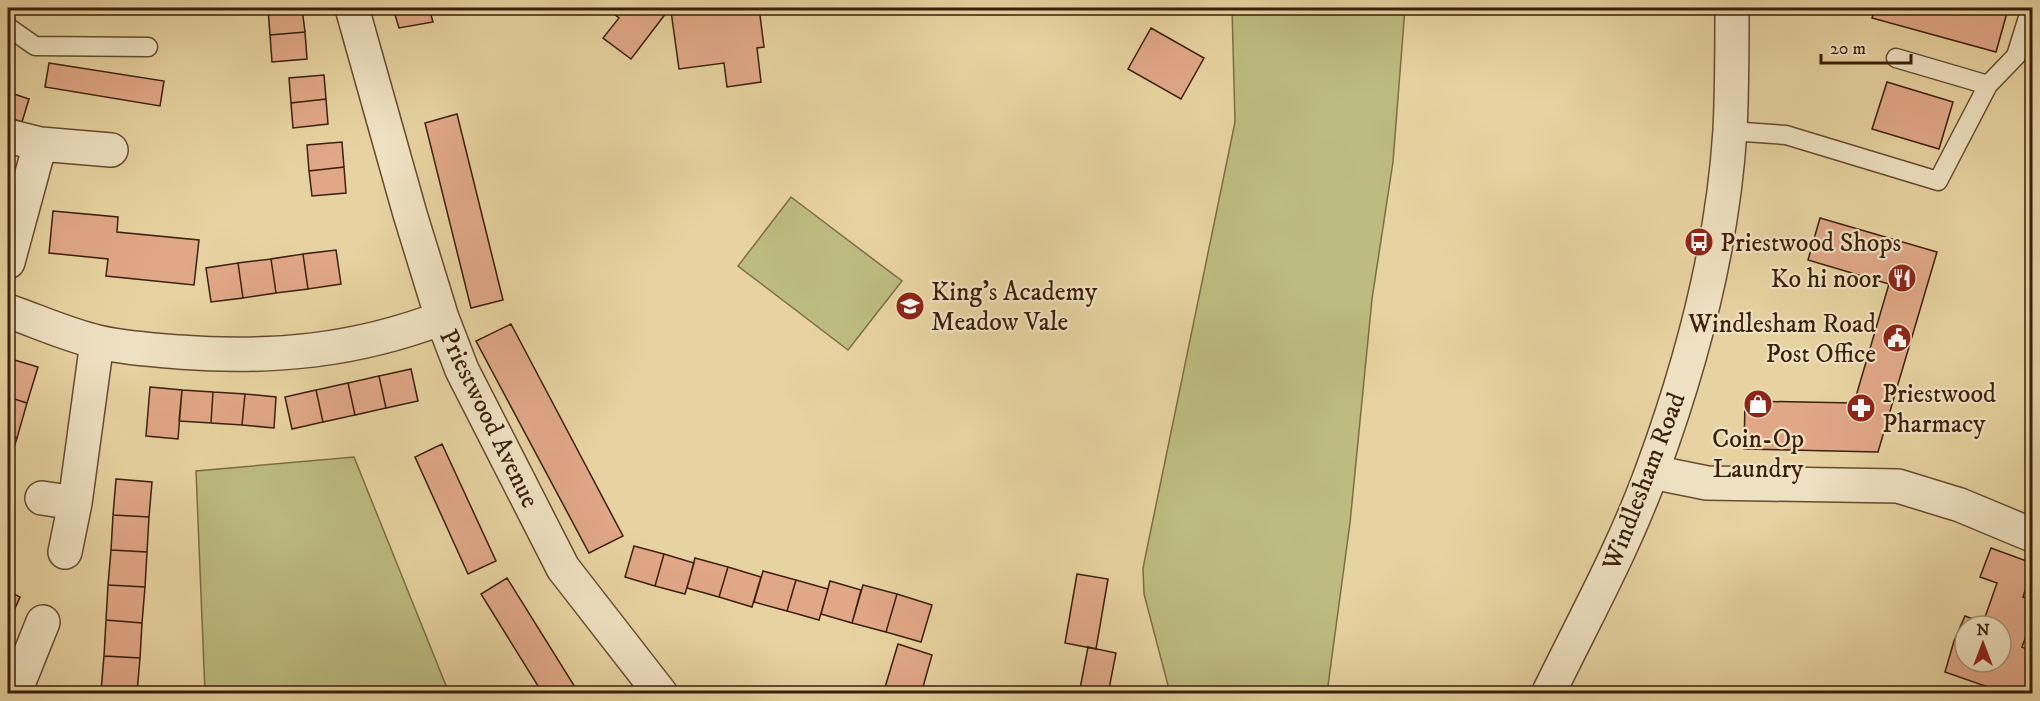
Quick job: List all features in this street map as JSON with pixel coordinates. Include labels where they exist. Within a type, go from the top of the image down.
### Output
[{"type":"street","name":"Priestwood Avenue","points":[[351,8],[406,203],[442,318],[462,370],[563,568],[661,693]]},
{"type":"street","name":"Windlesham Road","points":[[1548,693],[1629,529],[1652,472],[1678,395],[1708,280],[1720,215],[1730,131],[1732,8]]},
{"type":"street","points":[[8,135],[40,144],[111,150]]},
{"type":"street","points":[[8,262],[40,144]]},
{"type":"street","points":[[8,310],[97,342],[143,349],[226,356],[280,355],[337,348],[385,338],[442,318]]},
{"type":"street","points":[[65,552],[75,503],[97,342]]},
{"type":"street","points":[[1652,472],[1707,483],[1898,486],[1960,505],[2032,536]]},
{"type":"street","points":[[42,498],[75,503]]},
{"type":"street","points":[[14,693],[43,622]]},
{"type":"lane","points":[[1730,131],[1786,135],[1938,181],[1988,85],[2016,56],[2031,8]]},
{"type":"lane","points":[[8,27],[35,46],[148,47]]},
{"type":"lane","points":[[1896,58],[1988,85]]},
{"type":"shaded area","points":[[1232,8],[1405,8],[1393,162],[1372,299],[1350,523],[1327,693],[1170,693],[1144,594],[1143,568],[1235,122]]},
{"type":"shaded area","points":[[791,197],[902,281],[848,350],[738,266]]},
{"type":"shaded area","points":[[354,457],[449,693],[205,693],[196,471]]},
{"type":"building","points":[[302,8],[305,32],[270,35],[268,9]]},
{"type":"building","points":[[393,8],[429,8],[433,22],[399,28]]},
{"type":"building","points":[[606,8],[670,8],[631,59],[603,38],[619,18]]},
{"type":"building","points":[[698,8],[759,8],[764,47],[757,48],[761,82],[727,87],[724,63],[679,69],[671,11]]},
{"type":"building","points":[[1875,8],[2008,9],[1996,52],[1872,18]]},
{"type":"building","points":[[1151,28],[1204,58],[1181,99],[1128,69]]},
{"type":"building","points":[[305,32],[307,59],[272,62],[270,35]]},
{"type":"building","points":[[49,63],[164,81],[160,106],[45,87]]},
{"type":"building","points":[[324,75],[326,99],[291,103],[289,78]]},
{"type":"building","points":[[1887,82],[1953,102],[1939,149],[1872,129]]},
{"type":"building","points":[[8,92],[29,99],[22,122],[8,117]]},
{"type":"building","points":[[326,99],[328,124],[293,128],[291,103]]},
{"type":"building","points":[[457,114],[503,300],[471,308],[425,123]]},
{"type":"building","points":[[342,142],[344,167],[309,171],[307,145]]},
{"type":"building","points":[[344,167],[346,193],[312,196],[309,171]]},
{"type":"building","points":[[53,211],[118,217],[117,232],[199,240],[194,285],[106,276],[108,259],[49,253]]},
{"type":"building","points":[[1820,218],[1937,252],[1878,452],[1744,449],[1745,401],[1854,403],[1889,284],[1808,260]]},
{"type":"building","points":[[336,250],[341,284],[308,289],[303,254]]},
{"type":"building","points":[[303,254],[308,289],[276,293],[271,259]]},
{"type":"building","points":[[271,259],[276,293],[243,298],[238,263]]},
{"type":"building","points":[[238,263],[243,298],[211,302],[206,268]]},
{"type":"building","points":[[511,324],[623,536],[589,553],[476,341]]},
{"type":"building","points":[[8,358],[38,367],[27,403],[8,397]]},
{"type":"building","points":[[411,369],[418,401],[386,408],[379,376]]},
{"type":"building","points":[[379,376],[386,408],[355,415],[348,383]]},
{"type":"building","points":[[348,383],[355,415],[323,422],[316,390]]},
{"type":"building","points":[[150,387],[182,390],[178,439],[146,436]]},
{"type":"building","points":[[182,390],[213,392],[211,423],[179,421]]},
{"type":"building","points":[[316,390],[323,422],[292,429],[285,397]]},
{"type":"building","points":[[213,392],[245,394],[242,425],[211,423]]},
{"type":"building","points":[[245,394],[276,397],[274,428],[242,425]]},
{"type":"building","points":[[8,397],[27,403],[17,438],[8,435]]},
{"type":"building","points":[[8,435],[17,438],[8,467]]},
{"type":"building","points":[[442,444],[496,561],[468,574],[415,457]]},
{"type":"building","points":[[116,479],[152,482],[149,517],[113,515]]},
{"type":"building","points":[[113,515],[149,517],[147,552],[111,550]]},
{"type":"building","points":[[634,546],[664,554],[655,586],[625,577]]},
{"type":"building","points":[[1991,548],[2032,563],[2032,571],[2023,597],[2032,601],[2032,632],[2028,631],[2022,647],[2032,651],[2032,672],[2025,694],[2008,694],[1945,672],[1953,644],[1953,674],[2013,674],[2013,614],[1986,614],[1997,583],[1980,577]]},
{"type":"building","points":[[111,550],[147,552],[145,587],[108,585]]},
{"type":"building","points":[[664,554],[694,563],[685,594],[655,586]]},
{"type":"building","points":[[695,558],[728,567],[719,597],[687,588]]},
{"type":"building","points":[[728,567],[761,577],[752,607],[719,597]]},
{"type":"building","points":[[763,571],[796,580],[787,611],[754,602]]},
{"type":"building","points":[[1077,574],[1108,579],[1096,649],[1065,643]]},
{"type":"building","points":[[507,578],[575,687],[565,694],[543,694],[481,594]]},
{"type":"building","points":[[796,580],[828,589],[819,620],[787,611]]},
{"type":"building","points":[[830,581],[861,590],[852,623],[821,614]]},
{"type":"building","points":[[108,585],[145,587],[142,623],[106,620]]},
{"type":"building","points":[[863,585],[897,594],[886,632],[852,623]]},
{"type":"building","points":[[8,591],[20,597],[8,624]]},
{"type":"building","points":[[897,594],[932,605],[921,642],[886,632]]},
{"type":"building","points":[[106,620],[142,623],[140,658],[104,656]]},
{"type":"building","points":[[898,644],[932,655],[921,694],[883,694]]},
{"type":"building","points":[[1088,647],[1116,653],[1108,694],[1079,694]]},
{"type":"building","points":[[104,656],[140,658],[137,693],[101,691]]},
{"type":"place","name":"Priestwood Shops","points":[[1699,242]]},
{"type":"place","name":"Ko hi noor","points":[[1902,278]]},
{"type":"place","name":"King's Academy Meadow Vale","points":[[910,306]]},
{"type":"place","name":"Windlesham Road Post Office","points":[[1897,338]]},
{"type":"place","name":"Coin-Op Laundry","points":[[1758,404]]},
{"type":"place","name":"Priestwood Pharmacy","points":[[1861,408]]}]
